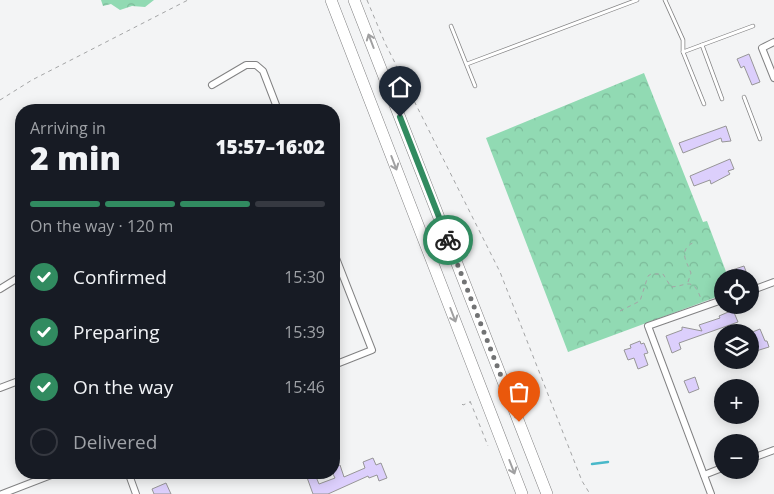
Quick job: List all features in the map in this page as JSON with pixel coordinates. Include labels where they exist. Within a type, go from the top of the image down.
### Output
[{"type":"highway","points":[[331,0],[522,494]]},
{"type":"highway","points":[[360,4],[547,494]]},
{"type":"street","points":[[774,42],[762,48],[774,78]]},
{"type":"street","points":[[212,85],[246,65],[256,65],[263,71],[276,104]]},
{"type":"street","points":[[340,267],[372,350],[340,363]]},
{"type":"street","points":[[0,289],[15,280]]},
{"type":"street","points":[[759,287],[774,282]]},
{"type":"street","points":[[711,494],[648,326],[714,303]]},
{"type":"street","points":[[0,388],[15,382]]},
{"type":"street","points":[[759,456],[774,450]]},
{"type":"street","points":[[704,475],[714,471]]},
{"type":"street","points":[[1,493],[40,479]]},
{"type":"street","points":[[131,479],[136,494]]},
{"type":"lane","points":[[467,64],[637,0]]},
{"type":"lane","points":[[664,0],[683,40],[683,52],[704,104]]},
{"type":"lane","points":[[452,26],[475,86]]},
{"type":"lane","points":[[683,52],[753,26]]},
{"type":"lane","points":[[702,45],[722,99]]},
{"type":"lane","points":[[744,97],[760,139]]},
{"type":"path","points":[[0,100],[40,76],[188,0]]},
{"type":"path","points":[[367,0],[360,4],[385,42],[500,272],[582,480],[590,494]]},
{"type":"path","points":[[620,311],[640,301],[648,276],[651,274],[663,274],[673,288],[687,283],[691,273],[685,258],[685,250],[687,246],[696,241]]},
{"type":"path","points":[[687,283],[697,289],[704,306]]},
{"type":"path","points":[[462,404],[470,401],[488,446]]},
{"type":"green space","points":[[101,0],[154,0],[145,7],[132,6],[120,10],[111,4],[103,6]]},
{"type":"green space","points":[[644,73],[703,222],[707,221],[725,269],[714,269],[714,298],[568,352],[486,138]]},
{"type":"building","points":[[749,54],[760,82],[752,85],[744,66],[741,68],[737,59]]},
{"type":"building","points":[[726,126],[731,141],[722,142],[721,138],[683,153],[679,143]]},
{"type":"building","points":[[730,159],[734,169],[728,171],[730,174],[711,184],[710,180],[694,186],[690,176]]},
{"type":"building","points":[[735,314],[738,322],[732,324],[714,324],[714,331],[679,343],[681,349],[672,353],[666,336],[682,330],[682,327],[702,331],[699,325],[720,318],[719,316]]},
{"type":"building","points":[[759,329],[769,347],[759,350]]},
{"type":"building","points":[[640,341],[641,344],[644,343],[648,353],[644,354],[648,365],[638,369],[634,358],[628,360],[624,350],[631,348],[630,345]]},
{"type":"building","points":[[695,377],[699,389],[689,393],[684,381]]},
{"type":"building","points":[[373,458],[376,465],[381,463],[387,478],[379,481],[377,475],[369,478],[368,476],[328,494],[313,494],[308,479],[317,479],[319,484],[332,479],[340,479],[340,465],[344,477],[365,468],[363,462]]},
{"type":"building","points":[[166,483],[171,494],[154,494],[152,489]]},
{"type":"waterway","points":[[592,464],[608,462]]},
{"type":"way so far","points":[[448,240],[519,422]]},
{"type":"route","points":[[400,117],[448,240]]}]
